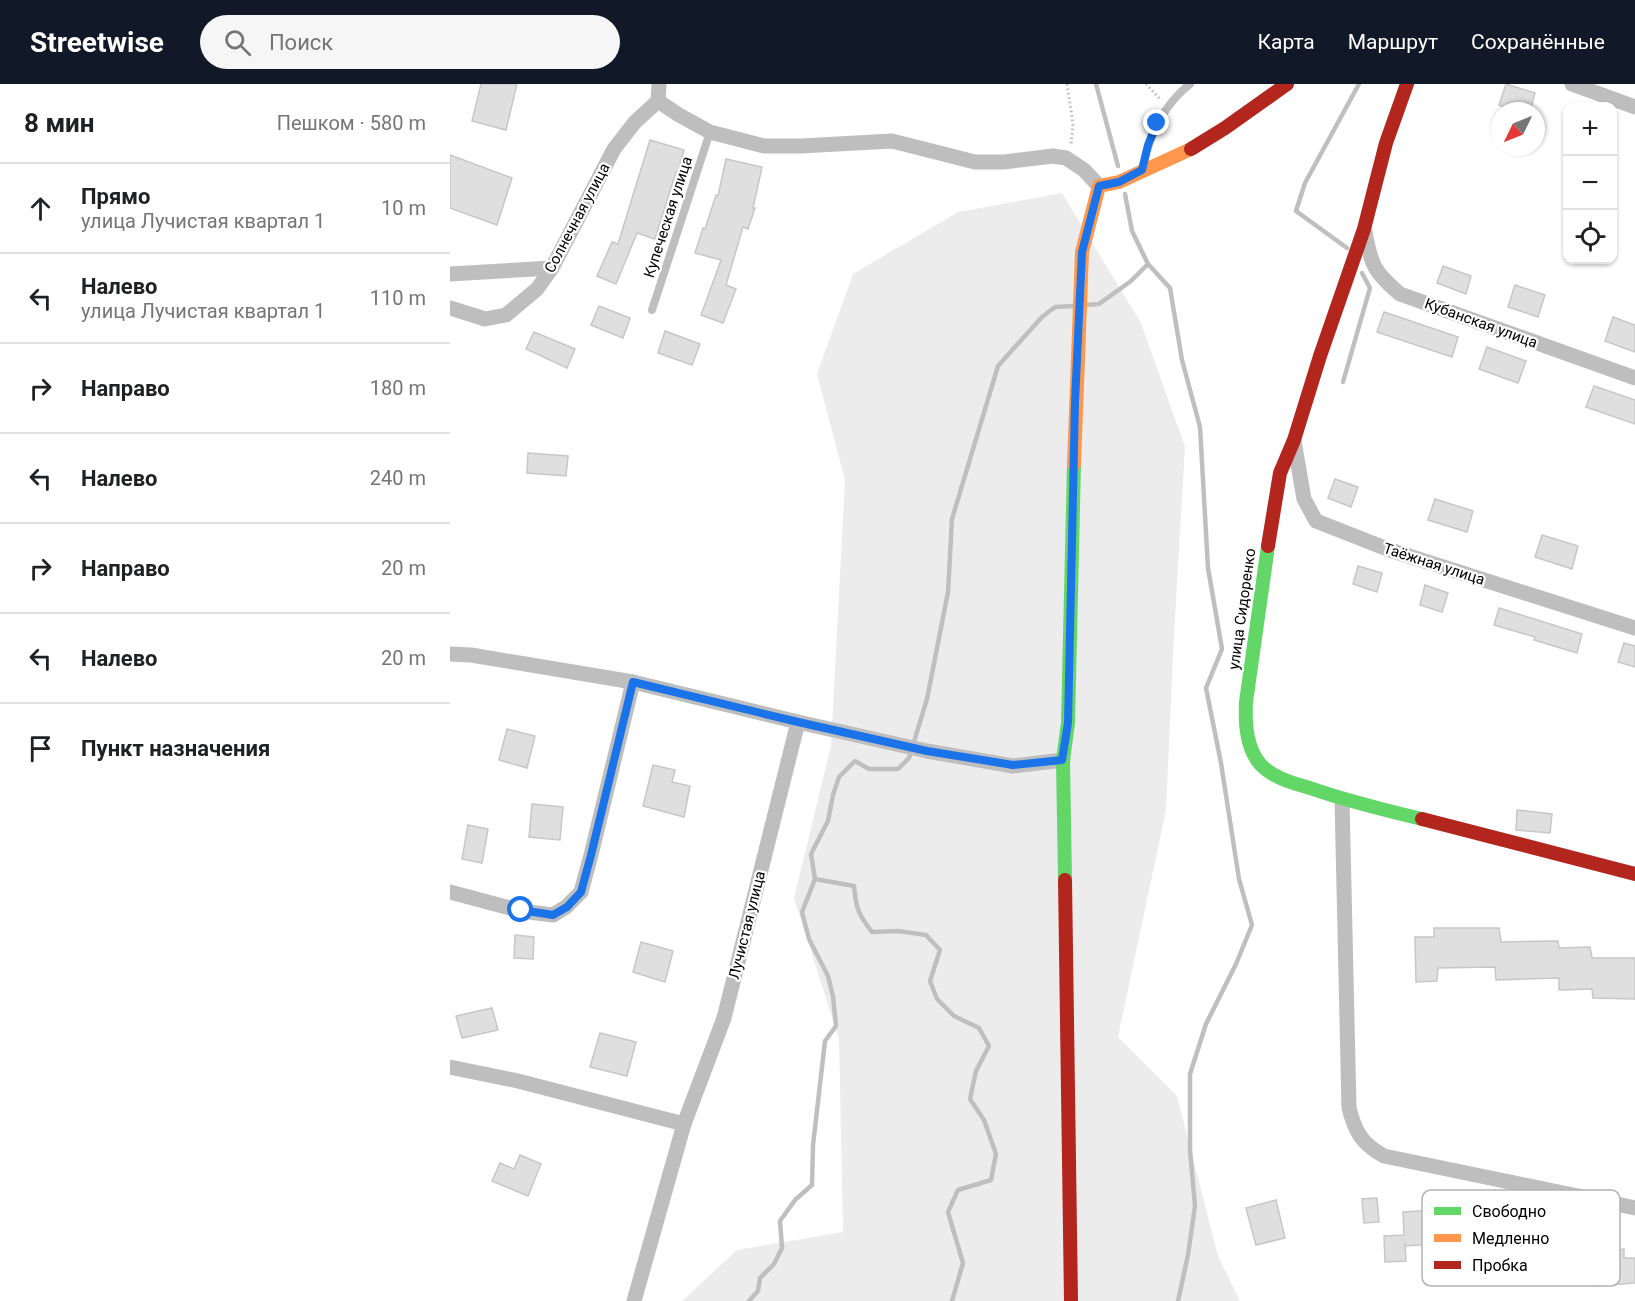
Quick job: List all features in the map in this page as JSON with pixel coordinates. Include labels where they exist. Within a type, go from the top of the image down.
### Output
[{"type":"street","points":[[659,84],[658,101],[679,115],[710,132],[764,146],[801,147],[892,141],[975,162],[1004,162],[1053,156],[1066,158],[1084,170],[1099,186]]},
{"type":"street","points":[[1099,186],[1119,182],[1196,146],[1286,84]]},
{"type":"street","name":"улица Сидоренко","points":[[1407,84],[1386,143],[1364,229],[1294,440],[1280,473],[1272,513],[1246,702],[1245,724],[1251,748],[1259,763],[1269,772],[1282,779],[1342,799],[1635,874]]},
{"type":"street","points":[[1572,84],[1635,107]]},
{"type":"street","name":"Солнечная улица","points":[[450,308],[485,319],[506,315],[537,290],[552,268],[614,149],[635,122],[658,101]]},
{"type":"street","points":[[1071,1301],[1062,760],[1068,723],[1075,402],[1082,252],[1099,186]]},
{"type":"street","name":"Кубанская улица","points":[[1364,229],[1370,260],[1383,280],[1400,294],[1635,378]]},
{"type":"street","points":[[450,274],[552,268]]},
{"type":"street","name":"Таёжная улица","points":[[1294,440],[1304,499],[1316,521],[1390,550],[1635,628]]},
{"type":"street","points":[[450,654],[471,655],[633,682],[927,751],[1013,765],[1062,760]]},
{"type":"street","points":[[450,892],[521,910],[553,915],[567,907],[581,892],[633,682]]},
{"type":"street","name":"Лучистая улица","points":[[634,1301],[684,1124],[724,1018],[798,722]]},
{"type":"street","points":[[1342,799],[1349,1108],[1353,1125],[1362,1140],[1374,1151],[1384,1156],[1548,1190]]},
{"type":"street","points":[[450,1067],[518,1081],[684,1124]]},
{"type":"street","points":[[1620,1205],[1635,1208]]},
{"type":"lane","points":[[1142,170],[1148,145],[1157,123],[1168,106],[1190,84]]},
{"type":"lane","name":"Купеческая улица","points":[[652,310],[710,132]]},
{"type":"path","points":[[1066,158],[1072,141],[1073,124],[1067,84]]},
{"type":"path","points":[[1146,84],[1168,106]]},
{"type":"shaded area","points":[[1062,193],[1141,323],[1185,447],[1166,810],[1118,1037],[1177,1096],[1218,1256],[1240,1301],[682,1301],[737,1250],[843,1232],[839,1039],[794,898],[831,746],[845,480],[817,374],[853,274],[958,212]]},
{"type":"building","points":[[481,84],[517,84],[506,130],[472,121]]},
{"type":"building","points":[[1506,84],[1535,93],[1532,102],[1500,102]]},
{"type":"building","points":[[650,140],[684,150],[655,239],[637,233],[616,284],[597,276],[612,242],[618,244]]},
{"type":"building","points":[[450,155],[512,178],[497,225],[450,208]]},
{"type":"building","points":[[726,159],[762,167],[753,208],[755,208],[748,229],[743,227],[726,285],[736,289],[723,323],[701,315],[721,260],[695,253],[716,195],[718,196]]},
{"type":"building","points":[[1443,266],[1471,276],[1466,294],[1437,283]]},
{"type":"building","points":[[1515,285],[1545,295],[1538,317],[1508,307]]},
{"type":"building","points":[[599,306],[630,318],[623,338],[591,325]]},
{"type":"building","points":[[1384,312],[1458,337],[1452,357],[1377,332]]},
{"type":"building","points":[[1613,317],[1635,325],[1635,352],[1605,341]]},
{"type":"building","points":[[665,331],[700,344],[692,365],[658,353]]},
{"type":"building","points":[[534,332],[575,349],[567,368],[526,349]]},
{"type":"building","points":[[1487,347],[1526,361],[1518,383],[1479,369]]},
{"type":"building","points":[[1594,386],[1635,400],[1635,424],[1586,407]]},
{"type":"building","points":[[528,453],[568,456],[566,476],[527,473]]},
{"type":"building","points":[[1335,479],[1358,487],[1351,507],[1328,498]]},
{"type":"building","points":[[1435,499],[1473,511],[1467,532],[1428,520]]},
{"type":"building","points":[[1542,535],[1578,546],[1572,569],[1535,557]]},
{"type":"building","points":[[1358,566],[1382,573],[1377,592],[1353,584]]},
{"type":"building","points":[[1425,585],[1448,593],[1442,612],[1420,605]]},
{"type":"building","points":[[1499,608],[1582,634],[1577,653],[1494,625]]},
{"type":"building","points":[[1624,643],[1635,646],[1635,667],[1618,662]]},
{"type":"building","points":[[507,729],[535,736],[527,768],[499,760]]},
{"type":"building","points":[[653,765],[675,770],[672,782],[690,786],[684,817],[643,806]]},
{"type":"building","points":[[532,804],[563,807],[560,840],[529,837]]},
{"type":"building","points":[[1517,810],[1552,814],[1550,833],[1516,830]]},
{"type":"building","points":[[468,825],[488,829],[482,863],[462,859]]},
{"type":"building","points":[[1434,928],[1499,928],[1501,942],[1558,941],[1559,948],[1590,947],[1592,958],[1635,958],[1635,999],[1593,998],[1592,989],[1559,990],[1559,978],[1496,980],[1495,967],[1438,968],[1437,981],[1416,982],[1415,937],[1434,937]]},
{"type":"building","points":[[515,935],[534,937],[533,959],[514,958]]},
{"type":"building","points":[[641,942],[673,951],[665,982],[633,972]]},
{"type":"building","points":[[492,1008],[498,1030],[462,1038],[456,1016]]},
{"type":"building","points":[[600,1033],[636,1042],[627,1076],[590,1067]]},
{"type":"building","points":[[520,1155],[541,1164],[528,1196],[492,1181],[500,1163],[514,1169]]},
{"type":"building","points":[[1377,1198],[1379,1222],[1364,1223],[1362,1199]]},
{"type":"building","points":[[1276,1200],[1285,1238],[1256,1245],[1246,1208]]},
{"type":"building","points":[[1422,1211],[1422,1245],[1405,1246],[1406,1261],[1385,1262],[1384,1236],[1404,1235],[1403,1212]]},
{"type":"building","points":[[1620,1249],[1624,1249],[1624,1258],[1635,1258],[1635,1283],[1620,1284]]},
{"type":"waterway","points":[[1096,84],[1118,166]]},
{"type":"waterway","points":[[1347,248],[1296,211],[1305,183],[1359,84]]},
{"type":"waterway","points":[[1125,194],[1132,231],[1148,264],[1170,288],[1182,360],[1200,427],[1208,568],[1222,649],[1206,688],[1221,763],[1239,879],[1252,925],[1236,964],[1206,1024],[1190,1074],[1190,1150],[1195,1206],[1178,1301]]},
{"type":"waterway","points":[[1086,305],[1099,304],[1131,281],[1148,264]]},
{"type":"waterway","points":[[1343,382],[1370,288],[1362,273]]},
{"type":"waterway","points":[[749,1301],[758,1291],[760,1278],[774,1264],[782,1248],[780,1221],[795,1200],[812,1185],[813,1145],[825,1041],[836,1026],[828,976],[809,939],[802,912],[815,879],[811,854],[828,821],[839,777],[855,761],[869,769],[898,769],[909,758],[927,699],[948,592],[952,519],[998,366],[1042,317],[1055,307],[1074,306]]},
{"type":"waterway","points":[[815,879],[854,886],[858,910],[872,932],[898,931],[926,935],[940,950],[930,981],[937,999],[954,1016],[979,1028],[989,1046],[976,1071],[970,1099],[984,1120],[996,1154],[991,1180],[958,1190],[948,1212],[963,1263],[952,1301]]},
{"type":"traffic: fast","points":[[1065,880],[1063,760],[1068,723],[1074,464]]},
{"type":"traffic: fast","points":[[1268,546],[1246,702],[1247,734],[1255,757],[1265,769],[1290,782],[1422,819]]},
{"type":"traffic: slow","points":[[1074,464],[1082,252],[1099,186],[1119,182],[1191,149]]},
{"type":"traffic: jam","points":[[1191,149],[1287,84]]},
{"type":"traffic: jam","points":[[1268,546],[1280,473],[1294,440],[1364,229],[1386,143],[1407,84]]},
{"type":"traffic: jam","points":[[1422,819],[1635,874]]},
{"type":"traffic: jam","points":[[1065,880],[1071,1301]]},
{"type":"route","points":[[521,910],[553,915],[567,907],[581,892],[633,682],[927,751],[1013,765],[1062,760],[1068,723],[1075,402],[1082,252],[1099,186],[1119,182],[1142,170],[1148,145],[1157,123]]}]
